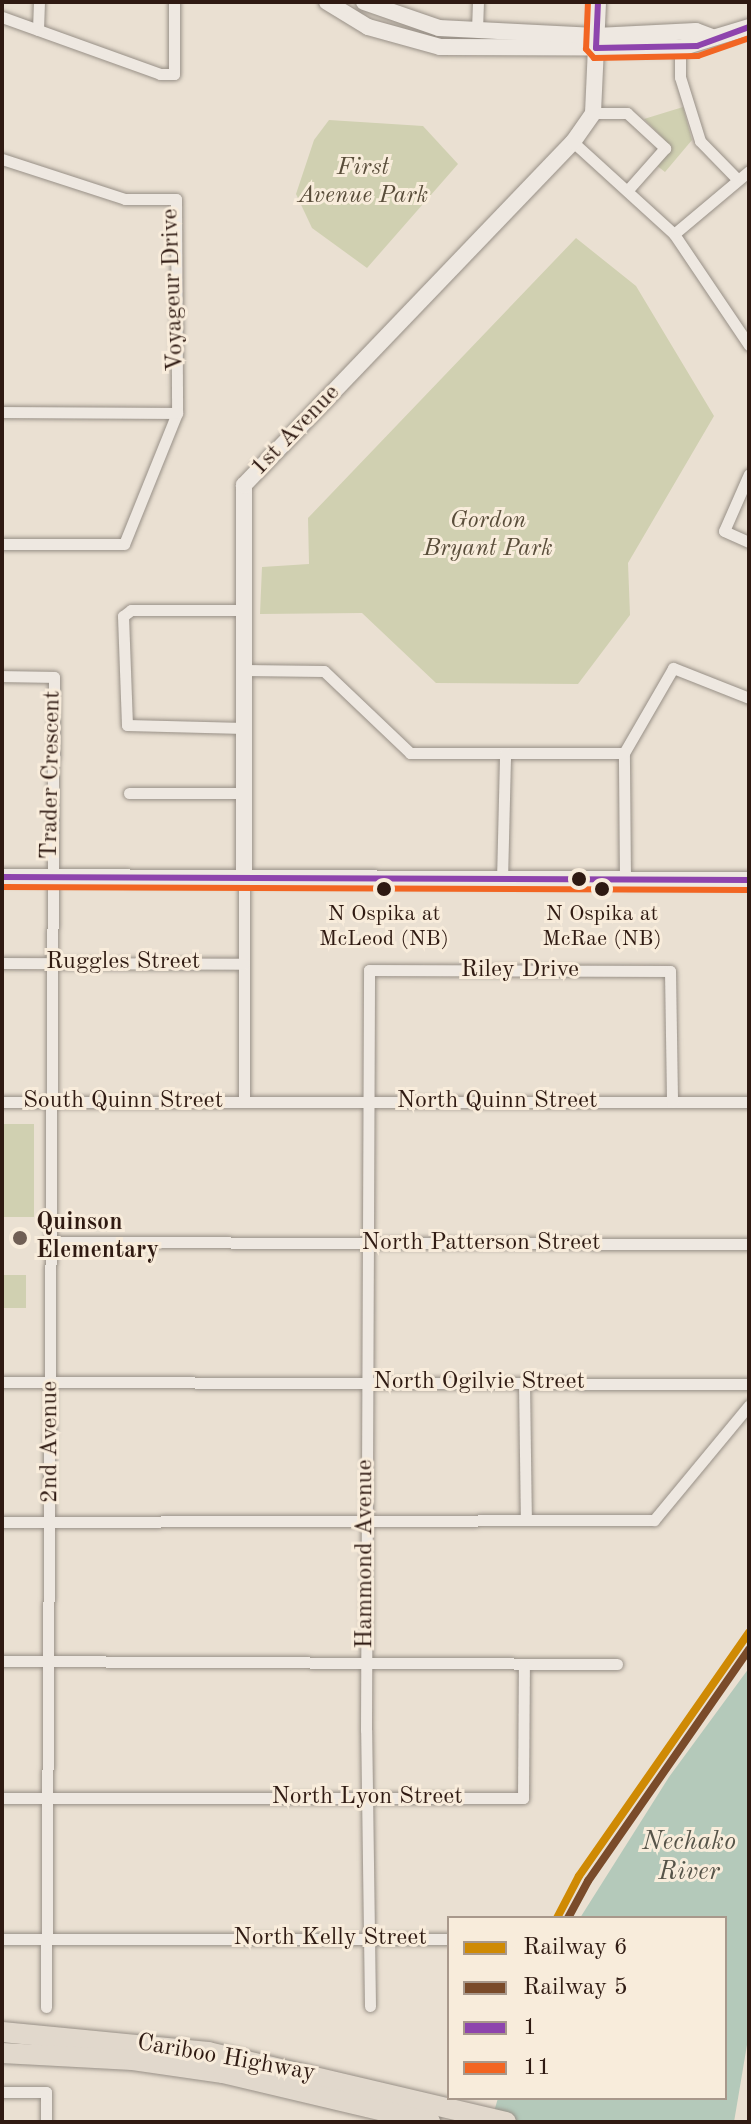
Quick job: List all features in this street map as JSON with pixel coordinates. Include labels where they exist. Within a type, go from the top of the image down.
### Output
[{"type":"highway","name":"Cariboo Highway","points":[[2,2032],[208,2052],[506,2122]]},
{"type":"highway","name":"Cariboo Highway","points":[[2,2053],[133,2060],[223,2073],[430,2122]]},
{"type":"street","points":[[38,30],[39,2]]},
{"type":"street","points":[[2,17],[160,74],[174,74],[174,2]]},
{"type":"street","points":[[327,2],[368,27],[440,47],[596,42],[696,31],[712,37]]},
{"type":"street","points":[[364,2],[439,28],[680,48],[749,27]]},
{"type":"street","points":[[477,30],[478,2]]},
{"type":"street","points":[[598,2],[593,113],[627,113],[665,148],[627,191]]},
{"type":"street","points":[[680,48],[680,77],[700,141],[738,180]]},
{"type":"street","name":"1st Avenue","points":[[244,1101],[244,485],[573,142],[593,113]]},
{"type":"street","points":[[573,142],[674,234],[749,345]]},
{"type":"street","name":"Voyageur Drive","points":[[2,159],[125,199],[176,199],[177,413]]},
{"type":"street","points":[[674,234],[749,171]]},
{"type":"street","points":[[2,412],[177,413],[124,544],[2,544]]},
{"type":"street","points":[[749,474],[724,531],[749,542]]},
{"type":"street","points":[[244,610],[131,610],[123,616],[127,725],[244,728]]},
{"type":"street","points":[[625,880],[624,753],[673,668],[749,698]]},
{"type":"street","points":[[244,670],[324,671],[410,753],[624,753]]},
{"type":"street","name":"Trader Crescent","points":[[2,676],[54,677],[51,878]]},
{"type":"street","points":[[502,880],[505,753]]},
{"type":"street","points":[[129,793],[244,793]]},
{"type":"street","points":[[2,877],[749,880]]},
{"type":"street","name":"2nd Avenue","points":[[46,2007],[51,1522],[51,878]]},
{"type":"street","name":"Ruggles Street","points":[[2,963],[244,964]]},
{"type":"street","name":"Riley Drive","points":[[367,1102],[369,970],[670,971],[672,1102]]},
{"type":"street","name":"South Quinn Street","points":[[2,1102],[244,1101]]},
{"type":"street","name":"North Quinn Street","points":[[244,1101],[749,1102]]},
{"type":"street","name":"Hammond Avenue","points":[[367,1102],[366,1939],[370,2006]]},
{"type":"street","name":"North Patterson Street","points":[[51,1242],[749,1244]]},
{"type":"street","name":"North Ogilvie Street","points":[[2,1382],[749,1384]]},
{"type":"street","points":[[524,1383],[526,1520]]},
{"type":"street","points":[[2,1522],[654,1520],[749,1405]]},
{"type":"street","points":[[2,1661],[617,1664]]},
{"type":"street","name":"North Lyon Street","points":[[2,1798],[523,1798],[524,1664]]},
{"type":"street","name":"North Kelly Street","points":[[2,1939],[447,1939]]},
{"type":"street","points":[[2,2092],[46,2092],[46,2122]]},
{"type":"green space","points":[[683,107],[692,140],[665,172],[656,165],[665,140],[644,119]]},
{"type":"green space","name":"First Avenue Park","points":[[329,120],[423,126],[458,164],[367,268],[312,228],[296,194],[314,140]]},
{"type":"green space","name":"Gordon Bryant Park","points":[[576,238],[636,286],[714,416],[628,563],[630,615],[578,684],[436,683],[362,613],[260,614],[262,567],[309,564],[308,518]]},
{"type":"green space","points":[[2,1124],[34,1124],[34,1217],[2,1217]]},
{"type":"green space","points":[[2,1275],[26,1275],[26,1308],[2,1308]]},
{"type":"water","name":"Nechako River","points":[[749,1668],[749,2033],[734,2122],[491,2122],[497,2100],[727,2100],[727,1916],[581,1916],[669,1777]]},
{"type":"rail line","name":"6","points":[[558,1916],[579,1876],[749,1632]]},
{"type":"rail line","name":"5","points":[[569,1916],[588,1881],[749,1649]]},
{"type":"transit line","name":"11","points":[[588,2],[586,49],[594,58],[698,56],[749,38]]},
{"type":"transit line","name":"1","points":[[598,2],[596,48],[697,46],[749,27]]},
{"type":"transit line","name":"1","points":[[2,877],[749,880]]},
{"type":"transit line","name":"11","points":[[2,887],[749,890]]},
{"type":"place","name":"N Ospika at McLeod (NB)","points":[[384,889]]},
{"type":"place","name":"N Ospika at McRae (NB)","points":[[602,889]]},
{"type":"place","name":"Quinson Elementary","points":[[20,1238]]}]
